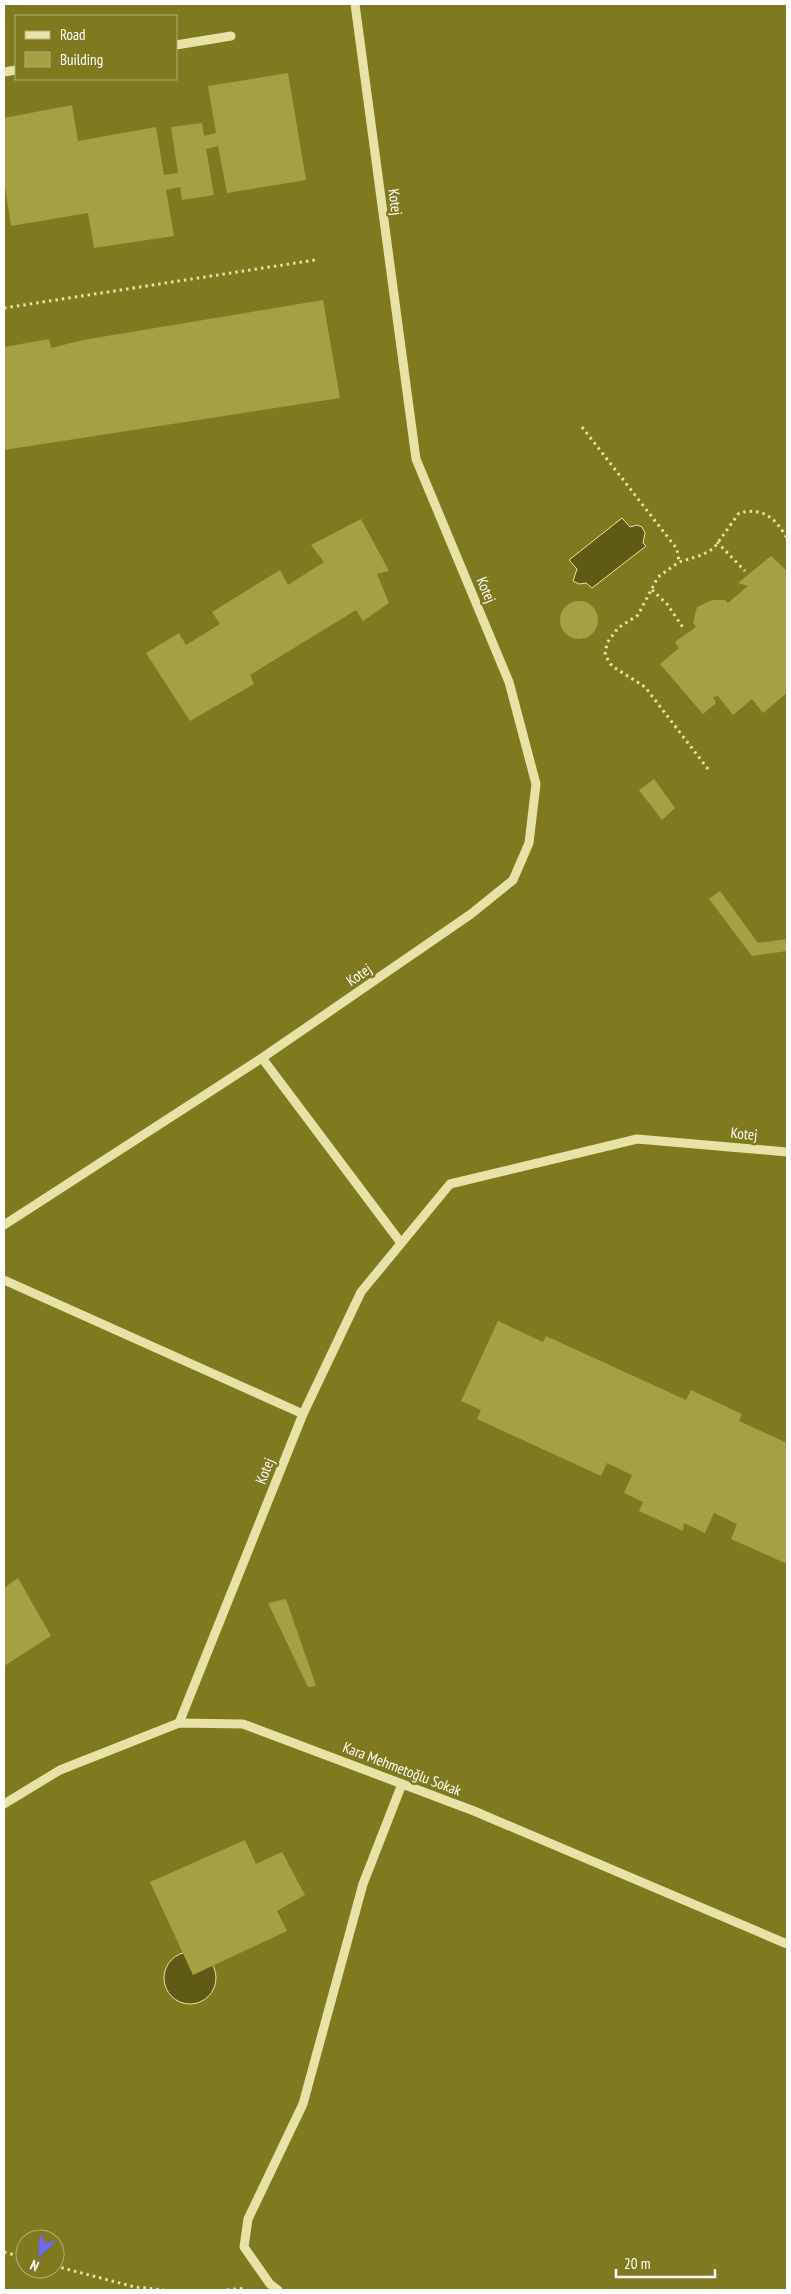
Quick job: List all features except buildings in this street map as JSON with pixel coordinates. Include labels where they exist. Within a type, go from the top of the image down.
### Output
[{"type":"street","name":"Kotej","points":[[4,1225],[262,1058],[472,914],[513,880],[529,843],[536,784],[509,682],[416,459],[355,4]]},
{"type":"street","points":[[178,45],[231,36]]},
{"type":"street","points":[[262,1058],[401,1243]]},
{"type":"street","name":"Kotej","points":[[179,1723],[303,1414],[361,1292],[450,1184],[637,1139],[787,1152]]},
{"type":"street","points":[[4,1280],[303,1414]]},
{"type":"street","name":"Kara Mehmetoğlu Sokak","points":[[4,1804],[60,1770],[179,1723],[243,1724],[474,1811],[787,1944]]},
{"type":"street","points":[[278,2290],[270,2284],[244,2247],[248,2219],[303,2104],[364,1884],[402,1784]]},
{"type":"path","points":[[4,308],[315,260]]},
{"type":"path","points":[[582,427],[677,549],[679,562]]},
{"type":"path","points":[[708,769],[645,687],[612,666],[606,655],[607,643],[618,628],[638,615],[658,577],[679,562],[702,555],[714,548],[739,512],[754,509],[776,520],[787,538]]},
{"type":"path","points":[[717,542],[745,571]]},
{"type":"path","points":[[652,590],[667,604],[684,628]]},
{"type":"path","points":[[65,2269],[134,2287],[164,2290]]},
{"type":"shaded area","points":[[622,518],[630,527],[637,525],[642,527],[645,533],[643,543],[646,546],[592,588],[586,583],[579,584],[573,581],[577,569],[569,560]]},
{"type":"shaded area","points":[[190,1952],[204,1956],[212,1964],[216,1978],[212,1992],[204,2000],[190,2004],[176,2000],[168,1992],[164,1978],[168,1964],[176,1956]]}]
